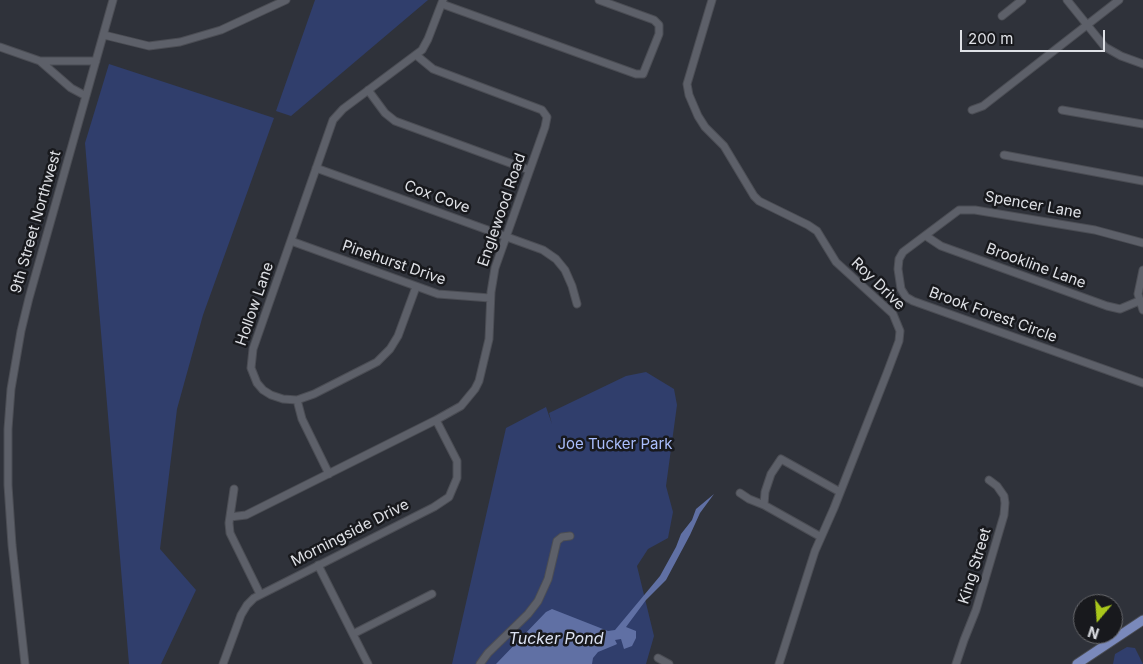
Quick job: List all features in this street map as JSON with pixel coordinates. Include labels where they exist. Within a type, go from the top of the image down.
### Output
[{"type":"main road","points":[[1077,664],[1143,620]]},
{"type":"street","name":"9th Street Northwest","points":[[25,664],[8,485],[8,429],[11,389],[29,298],[113,0]]},
{"type":"street","points":[[104,35],[149,46],[180,42],[221,30],[286,0]]},
{"type":"street","points":[[442,2],[626,71],[639,75],[643,74],[658,34],[659,24],[654,20],[599,0]]},
{"type":"street","name":"Roy Drive","points":[[712,0],[687,84],[689,95],[698,116],[705,127],[724,146],[756,198],[817,231],[836,262],[890,310],[897,321],[900,336],[840,492],[821,536],[779,664]]},
{"type":"street","points":[[1002,16],[1022,0]]},
{"type":"street","points":[[1067,0],[1099,41],[1110,51],[1143,64]]},
{"type":"street","points":[[972,110],[980,108],[989,102],[1119,0]]},
{"type":"street","name":"Hollow Lane","points":[[297,400],[284,399],[263,390],[254,377],[251,363],[253,349],[316,168],[335,117],[425,47],[442,2]]},
{"type":"street","points":[[0,48],[40,61],[96,61]]},
{"type":"street","name":"Englewood Road","points":[[230,517],[246,515],[436,420],[460,406],[475,389],[479,381],[490,330],[490,298],[495,268],[547,121],[545,112],[536,107],[438,71],[424,63],[416,55]]},
{"type":"street","points":[[40,61],[71,88],[86,96]]},
{"type":"street","points":[[368,90],[385,112],[395,121],[529,170]]},
{"type":"street","points":[[1062,110],[1143,124]]},
{"type":"street","points":[[1004,155],[1143,181]]},
{"type":"street","name":"Cox Cove","points":[[316,168],[543,250],[556,259],[569,277],[576,304]]},
{"type":"street","name":"Spencer Lane","points":[[926,236],[954,212],[966,209],[1095,230],[1143,243]]},
{"type":"street","name":"Brookline Lane","points":[[926,236],[941,246],[1107,306],[1120,309],[1139,301]]},
{"type":"street","name":"Brook Forest Circle","points":[[926,236],[903,252],[899,259],[898,269],[901,289],[909,299],[1143,384]]},
{"type":"street","name":"Pinehurst Drive","points":[[291,241],[416,287],[447,296],[490,298]]},
{"type":"street","points":[[1143,270],[1138,291],[1139,301],[1143,310]]},
{"type":"street","points":[[329,474],[302,419],[297,400],[323,390],[382,358],[398,336],[416,287]]},
{"type":"street","name":"Morningside Drive","points":[[223,664],[243,609],[260,594],[434,507],[449,496],[456,484],[458,467],[455,456],[436,420]]},
{"type":"street","points":[[764,505],[768,482],[781,458],[840,492]]},
{"type":"street","name":"King Street","points":[[956,664],[976,610],[1004,515],[1004,496],[997,486],[989,480]]},
{"type":"street","points":[[234,489],[229,528],[231,536],[260,594]]},
{"type":"street","points":[[740,493],[821,536]]},
{"type":"street","points":[[480,664],[488,653],[528,614],[538,601],[548,579],[557,541],[562,536],[570,536]]},
{"type":"street","points":[[318,565],[368,664]]},
{"type":"street","points":[[353,634],[432,594]]},
{"type":"street","points":[[658,658],[669,664]]},
{"type":"green space","points":[[315,0],[428,0],[291,116],[276,111]]},
{"type":"green space","points":[[109,64],[274,118],[203,315],[177,409],[160,549],[196,590],[161,664],[129,664],[85,143]]},
{"type":"green space","name":"Joe Tucker Park","points":[[646,372],[674,389],[677,405],[666,486],[673,512],[668,538],[648,549],[637,566],[654,636],[646,664],[452,664],[506,428],[546,407],[552,424],[549,413],[626,376]]},
{"type":"green space","points":[[1127,647],[1135,648],[1143,664],[1113,664],[1115,654]]},
{"type":"water","name":"Tucker Pond","points":[[714,494],[700,513],[666,580],[646,600],[626,627],[636,631],[636,638],[632,646],[624,649],[621,639],[615,640],[617,644],[598,652],[593,658],[592,664],[496,664],[546,612],[552,609],[608,631],[615,630],[660,576],[681,534],[692,520],[696,509]]}]
